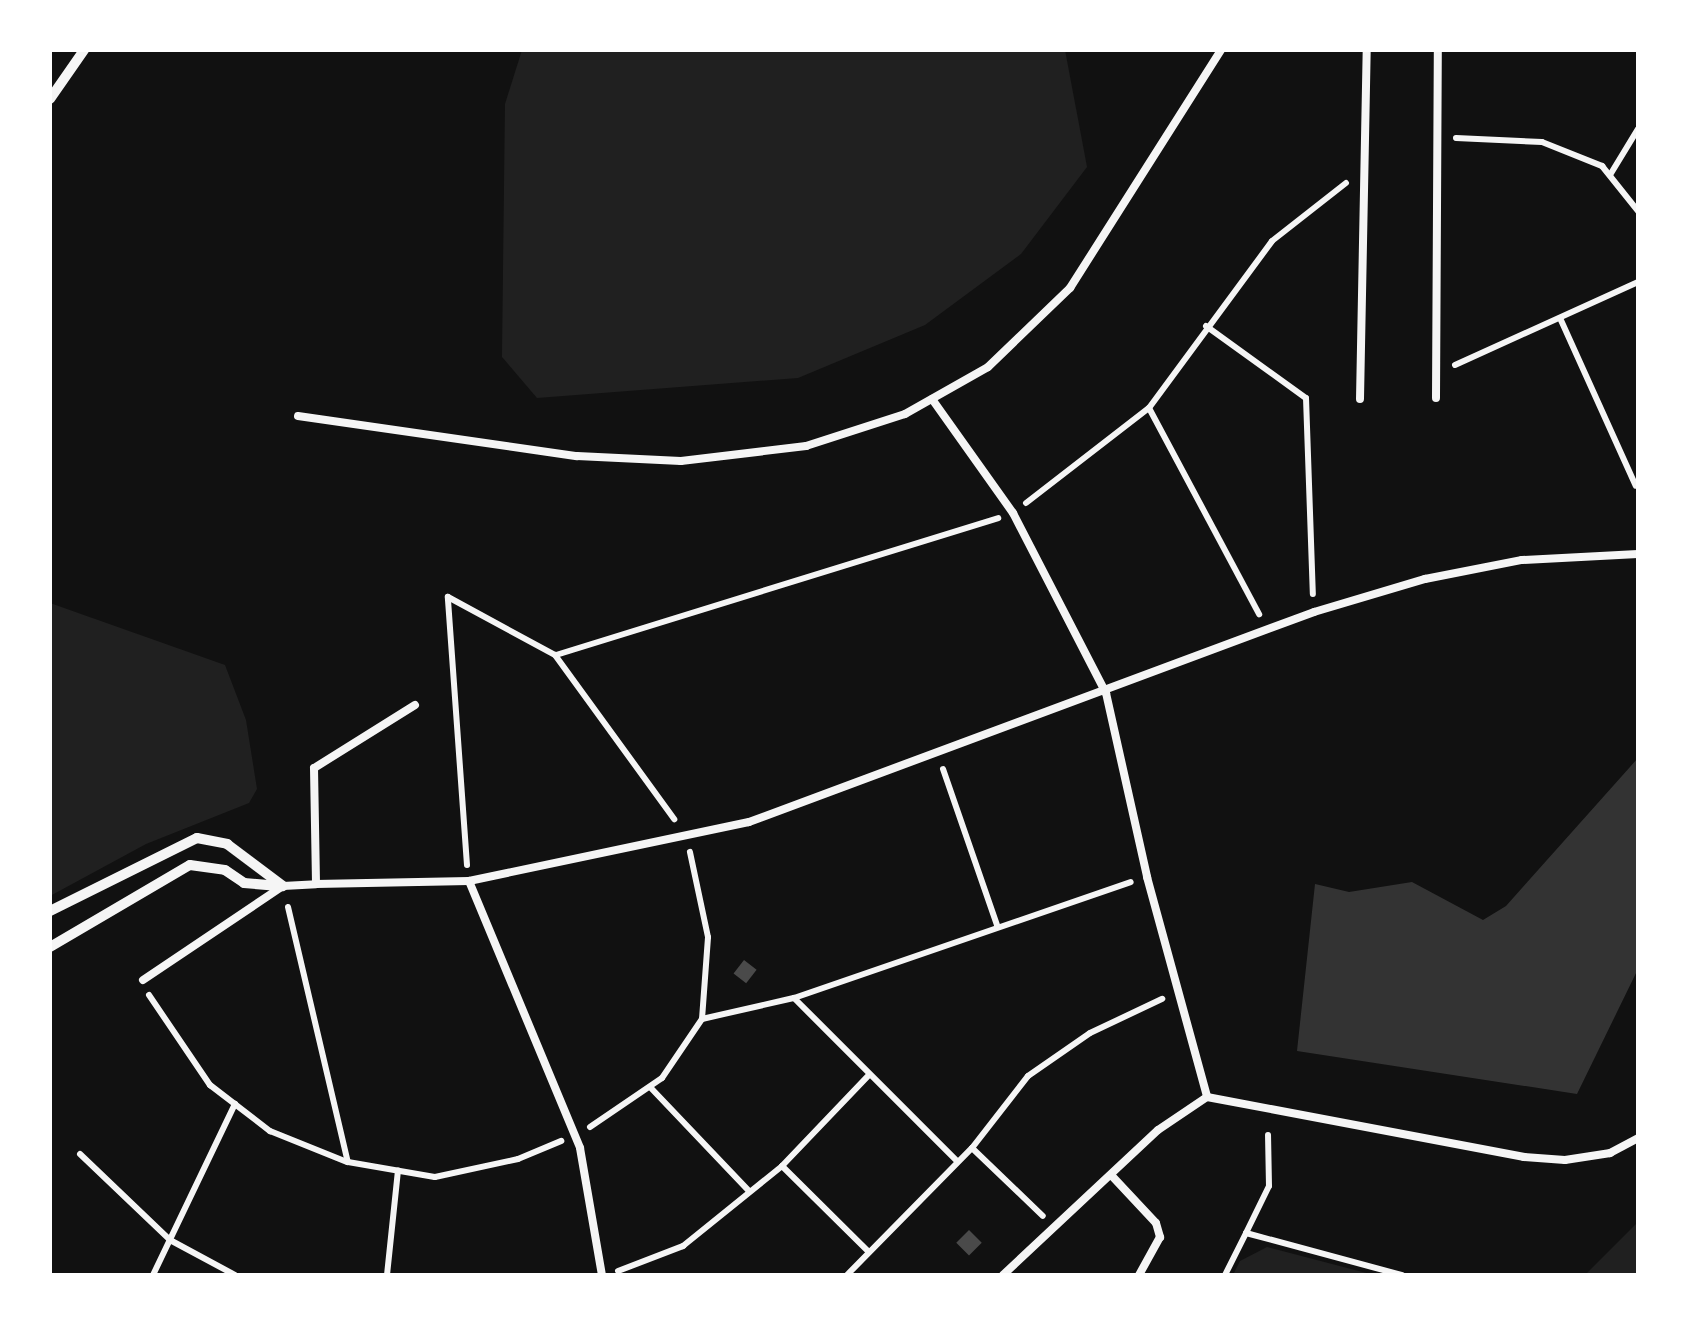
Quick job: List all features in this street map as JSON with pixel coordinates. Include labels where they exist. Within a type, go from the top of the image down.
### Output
[{"type":"street","points":[[50,99],[84,50]]},
{"type":"street","points":[[50,910],[198,838],[227,844],[283,886]]},
{"type":"street","points":[[50,947],[190,864],[225,870],[244,884],[283,886]]},
{"type":"lane","points":[[298,416],[577,456],[681,462],[806,446],[932,399],[988,368],[1070,288],[1221,50]]},
{"type":"lane","points":[[1360,399],[1367,50]]},
{"type":"lane","points":[[1436,398],[1438,50]]},
{"type":"lane","points":[[932,399],[1013,513],[1106,693],[1146,877],[1207,1098]]},
{"type":"lane","points":[[143,980],[283,886],[468,881],[749,822],[1106,693],[1314,612],[1425,578],[1522,560],[1638,554]]},
{"type":"lane","points":[[316,884],[314,768],[415,705]]},
{"type":"lane","points":[[468,881],[574,1136],[605,1275]]},
{"type":"lane","points":[[1003,1275],[1051,1224],[1112,1176],[1158,1130],[1207,1098],[1524,1157],[1565,1160],[1610,1152],[1638,1138]]},
{"type":"lane","points":[[1112,1176],[1156,1223],[1160,1237],[1139,1275]]},
{"type":"path","points":[[1610,175],[1638,128]]},
{"type":"path","points":[[1438,136],[1542,142],[1610,175],[1638,211]]},
{"type":"path","points":[[555,655],[1013,513],[1149,408],[1272,241],[1363,170]]},
{"type":"path","points":[[1436,374],[1638,282]]},
{"type":"path","points":[[1560,318],[1636,486]]},
{"type":"path","points":[[1206,326],[1306,398],[1314,612]]},
{"type":"path","points":[[1149,408],[1269,631]]},
{"type":"path","points":[[143,980],[210,1085],[270,1131],[348,1162],[435,1177],[518,1159],[574,1136],[650,1087],[702,1019],[708,936],[686,836],[555,655],[448,597],[468,881]]},
{"type":"path","points":[[937,754],[997,925]]},
{"type":"path","points":[[702,1019],[794,998],[997,925],[1146,877]]},
{"type":"path","points":[[283,886],[348,1162]]},
{"type":"path","points":[[847,1275],[972,1148],[1028,1076],[1090,1032],[1176,992]]},
{"type":"path","points":[[794,998],[957,1162]]},
{"type":"path","points":[[605,1275],[683,1246],[782,1166],[868,1075]]},
{"type":"path","points":[[650,1087],[748,1190]]},
{"type":"path","points":[[153,1275],[235,1104]]},
{"type":"path","points":[[1225,1275],[1269,1186],[1268,1135]]},
{"type":"path","points":[[972,1148],[1051,1224]]},
{"type":"path","points":[[80,1154],[170,1240],[235,1275]]},
{"type":"path","points":[[782,1166],[869,1252]]},
{"type":"path","points":[[386,1275],[398,1171]]},
{"type":"path","points":[[1246,1232],[1402,1275]]},
{"type":"shaded area","points":[[522,50],[1065,50],[1087,167],[1021,254],[925,325],[798,378],[537,398],[502,357],[505,104]]},
{"type":"shaded area","points":[[50,603],[225,665],[246,720],[257,789],[249,803],[146,844],[50,896]]},
{"type":"shaded area","points":[[1638,758],[1638,969],[1577,1094],[1297,1051],[1315,884],[1349,892],[1412,882],[1483,920],[1506,906]]},
{"type":"shaded area","points":[[1638,1222],[1638,1275],[1585,1275]]},
{"type":"shaded area","points":[[1267,1247],[1374,1275],[1233,1275],[1240,1261]]},
{"type":"building","points":[[744,960],[757,970],[746,983],[734,973]]},
{"type":"building","points":[[969,1230],[982,1243],[969,1255],[956,1243]]}]
